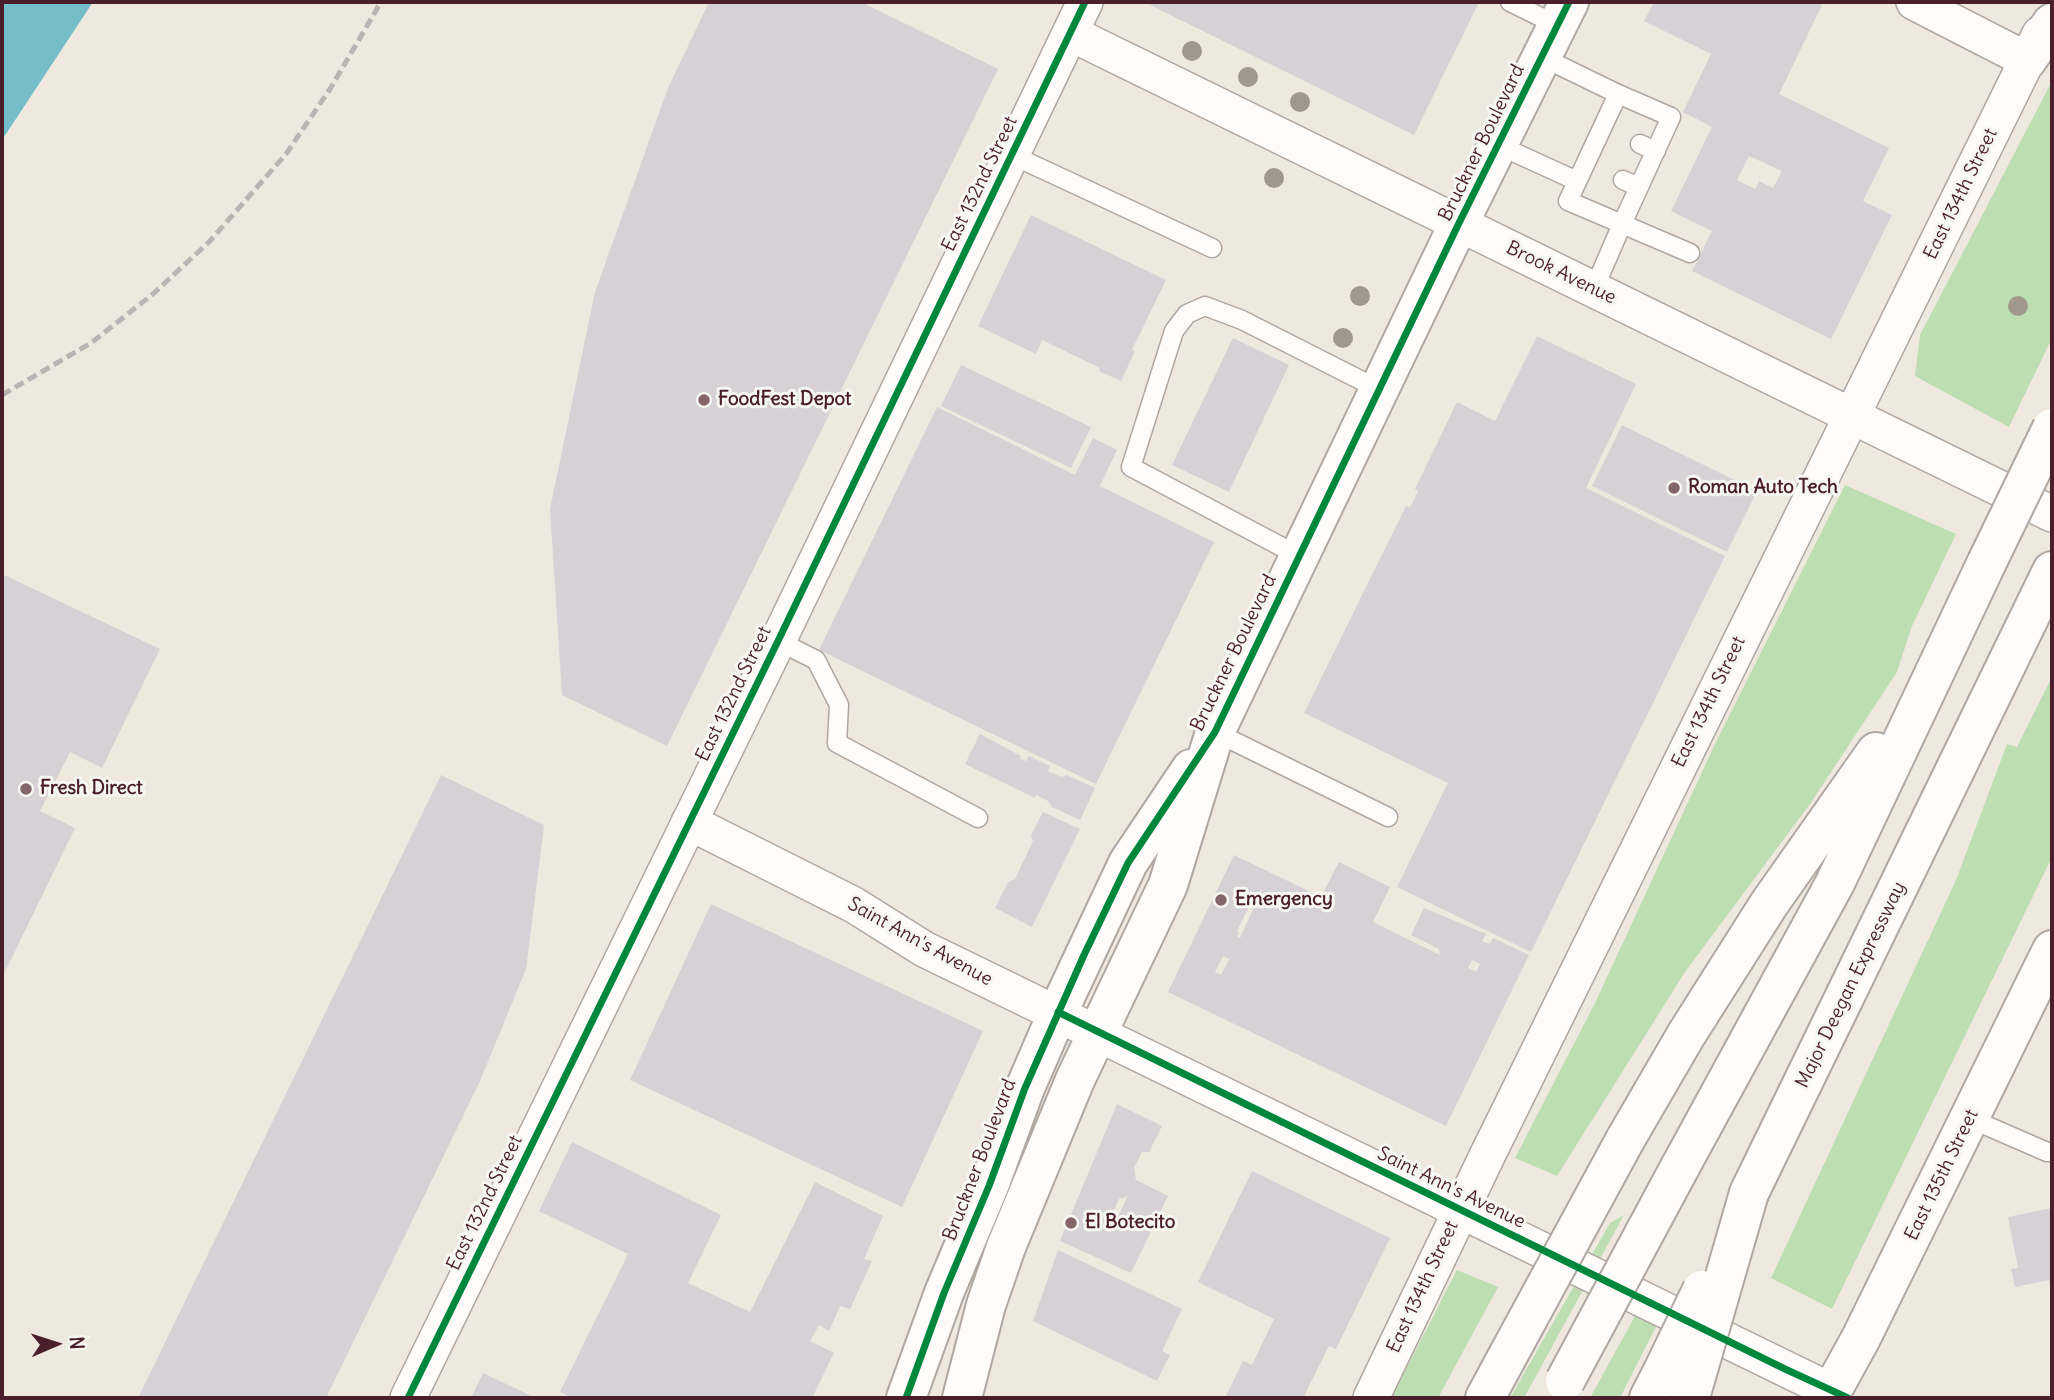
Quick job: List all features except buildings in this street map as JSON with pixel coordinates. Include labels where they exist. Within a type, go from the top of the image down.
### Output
[{"type":"main road","points":[[2027,60],[2052,23]]},
{"type":"main road","name":"Bruckner Boulevard","points":[[962,1398],[986,1305],[1006,1247],[1075,1080],[1168,885],[1215,732],[1459,223],[1556,28]]},
{"type":"main road","points":[[1560,1390],[1835,883],[2052,428]]},
{"type":"main road","name":"Major Deegan Expressway","points":[[1673,1391],[1749,1193],[2048,580]]},
{"type":"main road","points":[[1485,1398],[1679,1045],[1769,904],[1933,673]]},
{"type":"main road","name":"Bruckner Boulevard","points":[[906,1398],[944,1293],[1058,1012],[1128,863],[1215,732]]},
{"type":"main road","name":"East 135th Street","points":[[1830,1395],[1861,1338],[2052,950]]},
{"type":"street","points":[[1914,2],[2027,60]]},
{"type":"street","name":"East 134th Street","points":[[1371,1398],[1460,1210],[2052,9]]},
{"type":"street","name":"East 132nd Street","points":[[408,1398],[778,641],[1078,17]]},
{"type":"street","name":"Brook Avenue","points":[[1078,17],[1459,223],[2052,514]]},
{"type":"street","name":"Saint Ann's Avenue","points":[[689,822],[854,905],[924,948],[1460,1210],[1830,1395]]},
{"type":"lane","points":[[1510,2],[1556,28],[1618,94],[1671,117],[1648,147],[1631,184],[1622,224],[1594,289]]},
{"type":"lane","points":[[1618,94],[1609,132],[1593,167],[1577,181],[1568,201],[1690,253]]},
{"type":"lane","points":[[1498,145],[1577,181]]},
{"type":"lane","points":[[1012,155],[1212,248]]},
{"type":"lane","points":[[1298,556],[1131,467],[1174,331],[1187,314],[1205,306],[1242,320],[1380,390]]},
{"type":"lane","points":[[778,641],[816,660],[839,705],[837,743],[978,818]]},
{"type":"lane","points":[[1215,732],[1388,817]]},
{"type":"lane","points":[[1969,1118],[2039,1149],[2052,1152]]},
{"type":"green space","points":[[2052,81],[2052,338],[2009,427],[1915,376],[1920,335]]},
{"type":"green space","points":[[1845,485],[1956,534],[1912,626],[1897,672],[1810,804],[1685,972],[1557,1176],[1515,1158],[1595,1003],[1714,746]]},
{"type":"green space","points":[[2052,677],[2052,857],[1832,1309],[1771,1278],[1956,880],[2007,744],[2017,747]]},
{"type":"green space","points":[[1624,1215],[1524,1398],[1510,1398],[1610,1223]]},
{"type":"green space","points":[[1457,1270],[1498,1287],[1438,1398],[1391,1398]]},
{"type":"green space","points":[[1652,1285],[1671,1297],[1620,1398],[1590,1398]]},
{"type":"water","points":[[2,2],[93,2],[2,140]]},
{"type":"railway","points":[[2,395],[91,343],[153,294],[210,241],[286,154],[330,89],[381,2]]},
{"type":"cycle path","points":[[408,1398],[778,641],[1085,2]]},
{"type":"cycle path","points":[[906,1398],[944,1293],[989,1186],[1025,1088],[1084,955],[1128,863],[1215,732],[1459,223],[1569,2]]},
{"type":"cycle path","points":[[1058,1012],[1848,1398]]},
{"type":"place","name":"FoodFest Depot","points":[[704,400]]},
{"type":"place","name":"Roman Auto Tech","points":[[1674,488]]},
{"type":"place","name":"Fresh Direct","points":[[26,789]]},
{"type":"place","name":"Emergency","points":[[1221,900]]},
{"type":"place","name":"El Botecito","points":[[1071,1223]]}]
